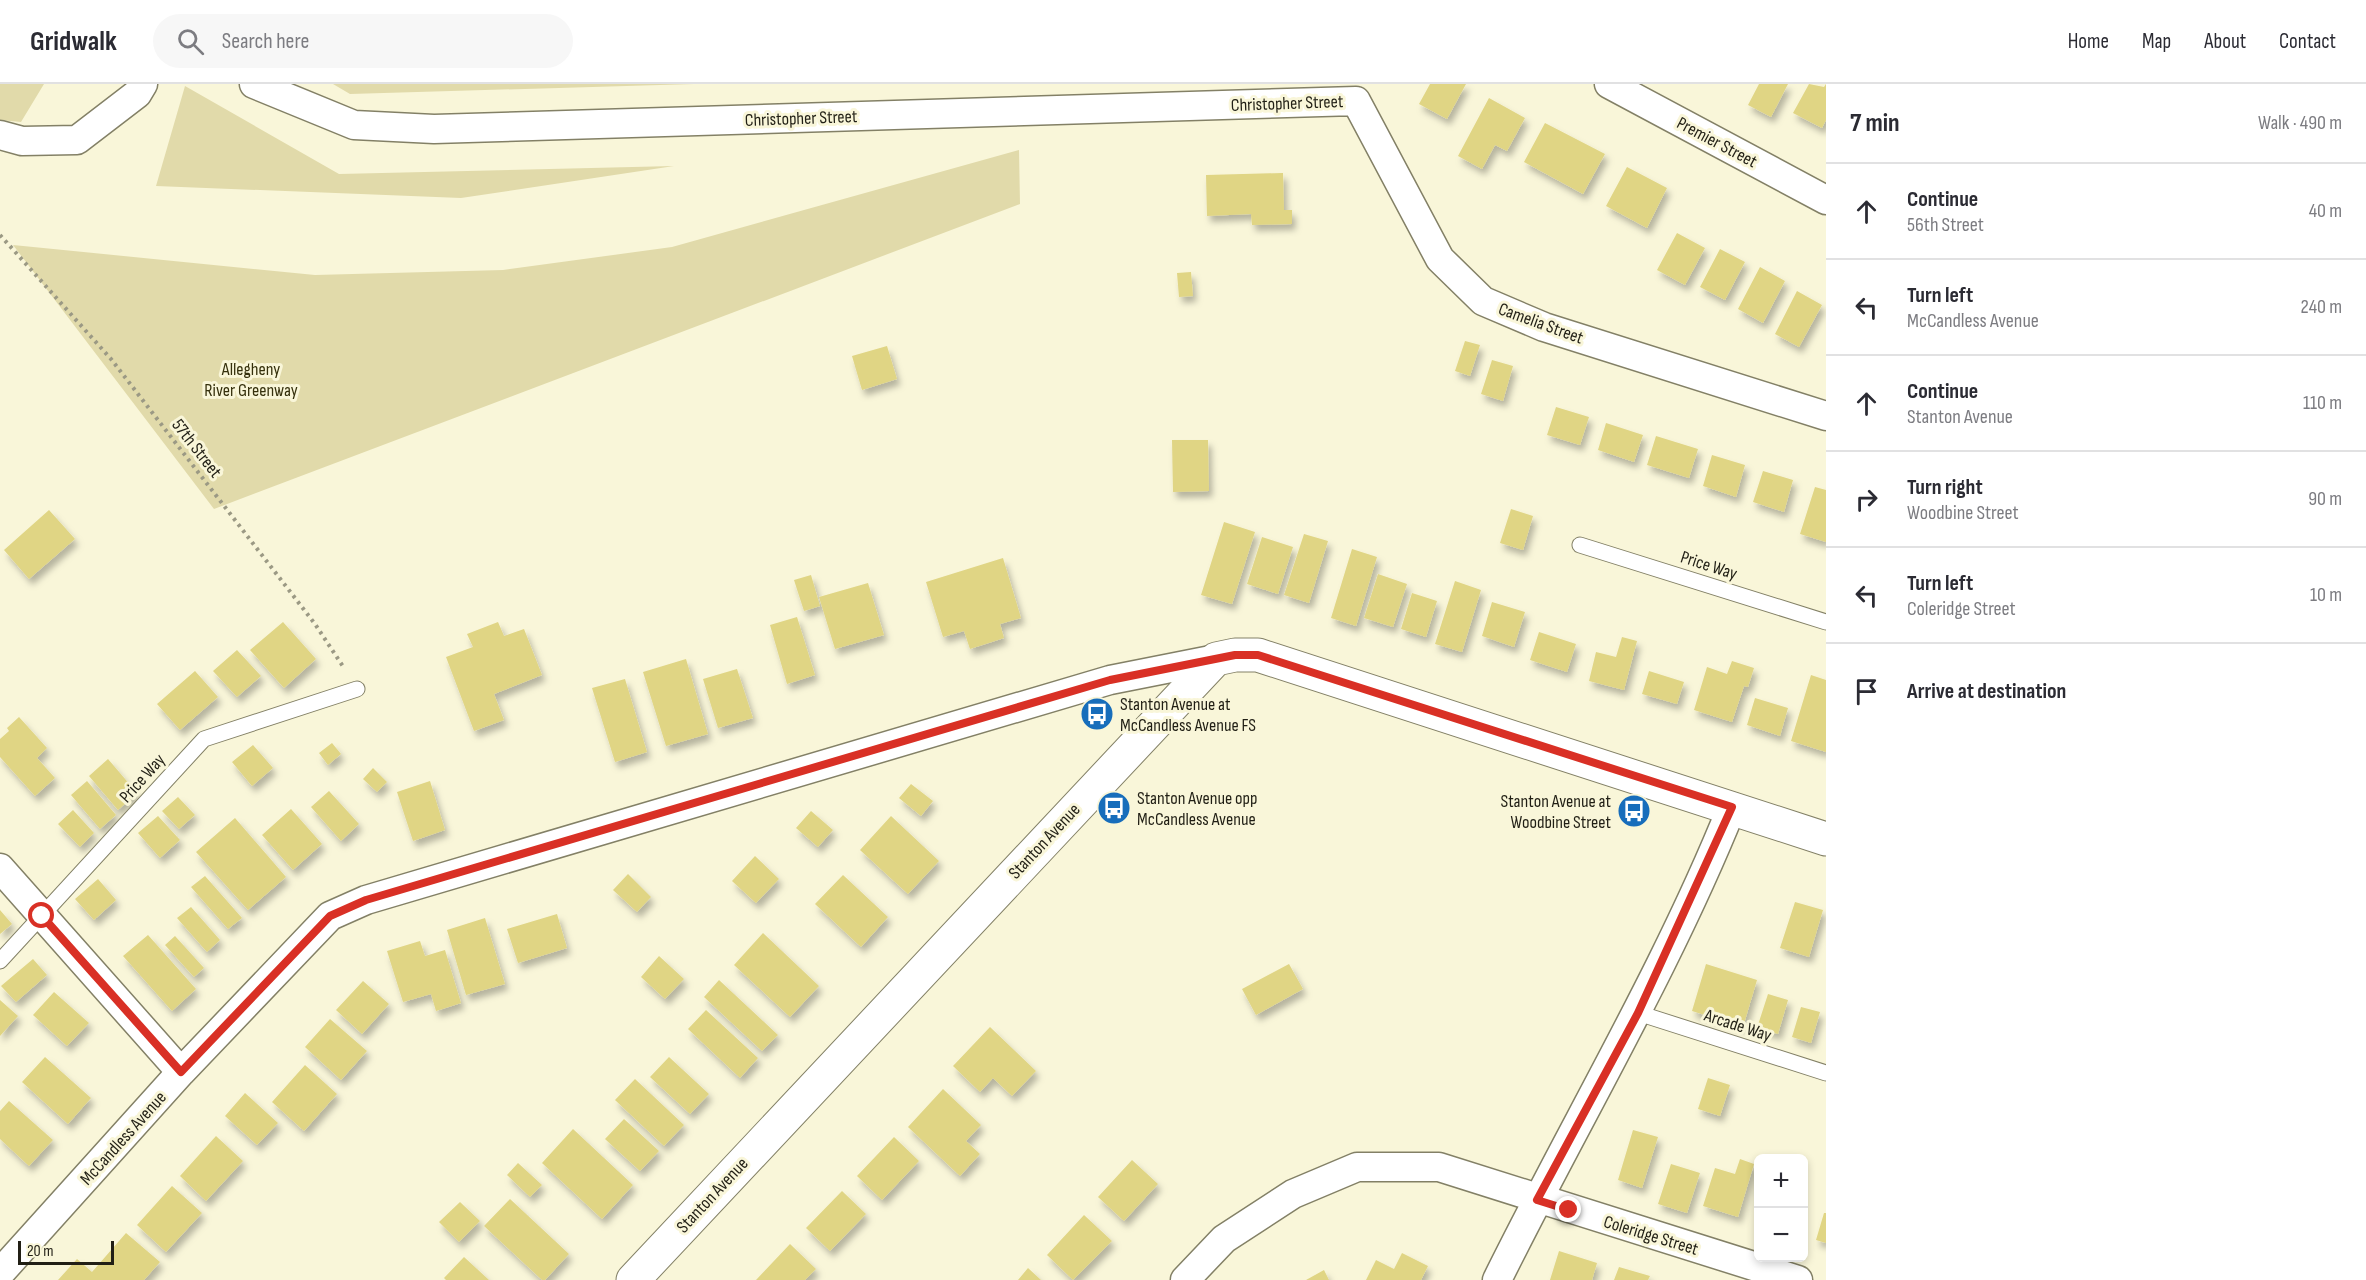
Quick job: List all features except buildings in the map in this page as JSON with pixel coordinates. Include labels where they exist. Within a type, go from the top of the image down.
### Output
[{"type":"street","points":[[0,135],[22,141],[77,140],[138,94],[143,84]]},
{"type":"street","name":"Christopher Street","points":[[254,84],[354,125],[434,129],[1361,93]]},
{"type":"street","name":"Premier Street","points":[[1609,84],[1826,200]]},
{"type":"street","name":"Camelia Street","points":[[1361,93],[1440,259],[1483,301],[1544,327],[1826,416]]},
{"type":"street","points":[[1216,659],[1235,655],[1258,655],[1826,839]]},
{"type":"street","name":"McCandless Avenue","points":[[0,1273],[181,1072],[330,916],[366,900],[1110,680],[1216,659]]},
{"type":"street","name":"Stanton Avenue","points":[[633,1280],[1216,659]]},
{"type":"street","points":[[1497,1280],[1537,1200],[1638,1013],[1732,807]]},
{"type":"street","points":[[0,868],[181,1072]]},
{"type":"street","name":"Coleridge Street","points":[[1185,1280],[1224,1239],[1273,1206],[1293,1194],[1357,1167],[1439,1167],[1537,1200],[1798,1280]]},
{"type":"lane","name":"Price Way","points":[[1580,544],[1826,622]]},
{"type":"lane","name":"Price Way","points":[[0,961],[204,739],[357,689]]},
{"type":"lane","name":"Arcade Way","points":[[1638,1013],[1826,1073]]},
{"type":"path","name":"57th Street","points":[[0,235],[111,359],[315,624],[357,689]]},
{"type":"green space","points":[[0,84],[44,84],[21,122],[0,120]]},
{"type":"green space","points":[[333,84],[694,84],[350,94]]},
{"type":"green space","points":[[185,86],[339,174],[674,166],[461,198],[156,186]]},
{"type":"green space","name":"Allegheny River Greenway","points":[[1019,150],[1020,204],[214,509],[13,245],[315,275],[503,270],[672,247]]},
{"type":"place","name":"Stanton Avenue at McCandless Avenue FS","points":[[1097,714]]},
{"type":"place","name":"Stanton Avenue opp McCandless Avenue","points":[[1114,808]]},
{"type":"place","name":"Stanton Avenue at Woodbine Street","points":[[1634,811]]},
{"type":"route","points":[[42,916],[181,1072],[330,916],[366,900],[1110,680],[1235,655],[1258,655],[1732,807],[1716,847],[1638,1013],[1537,1200],[1569,1210]]}]
